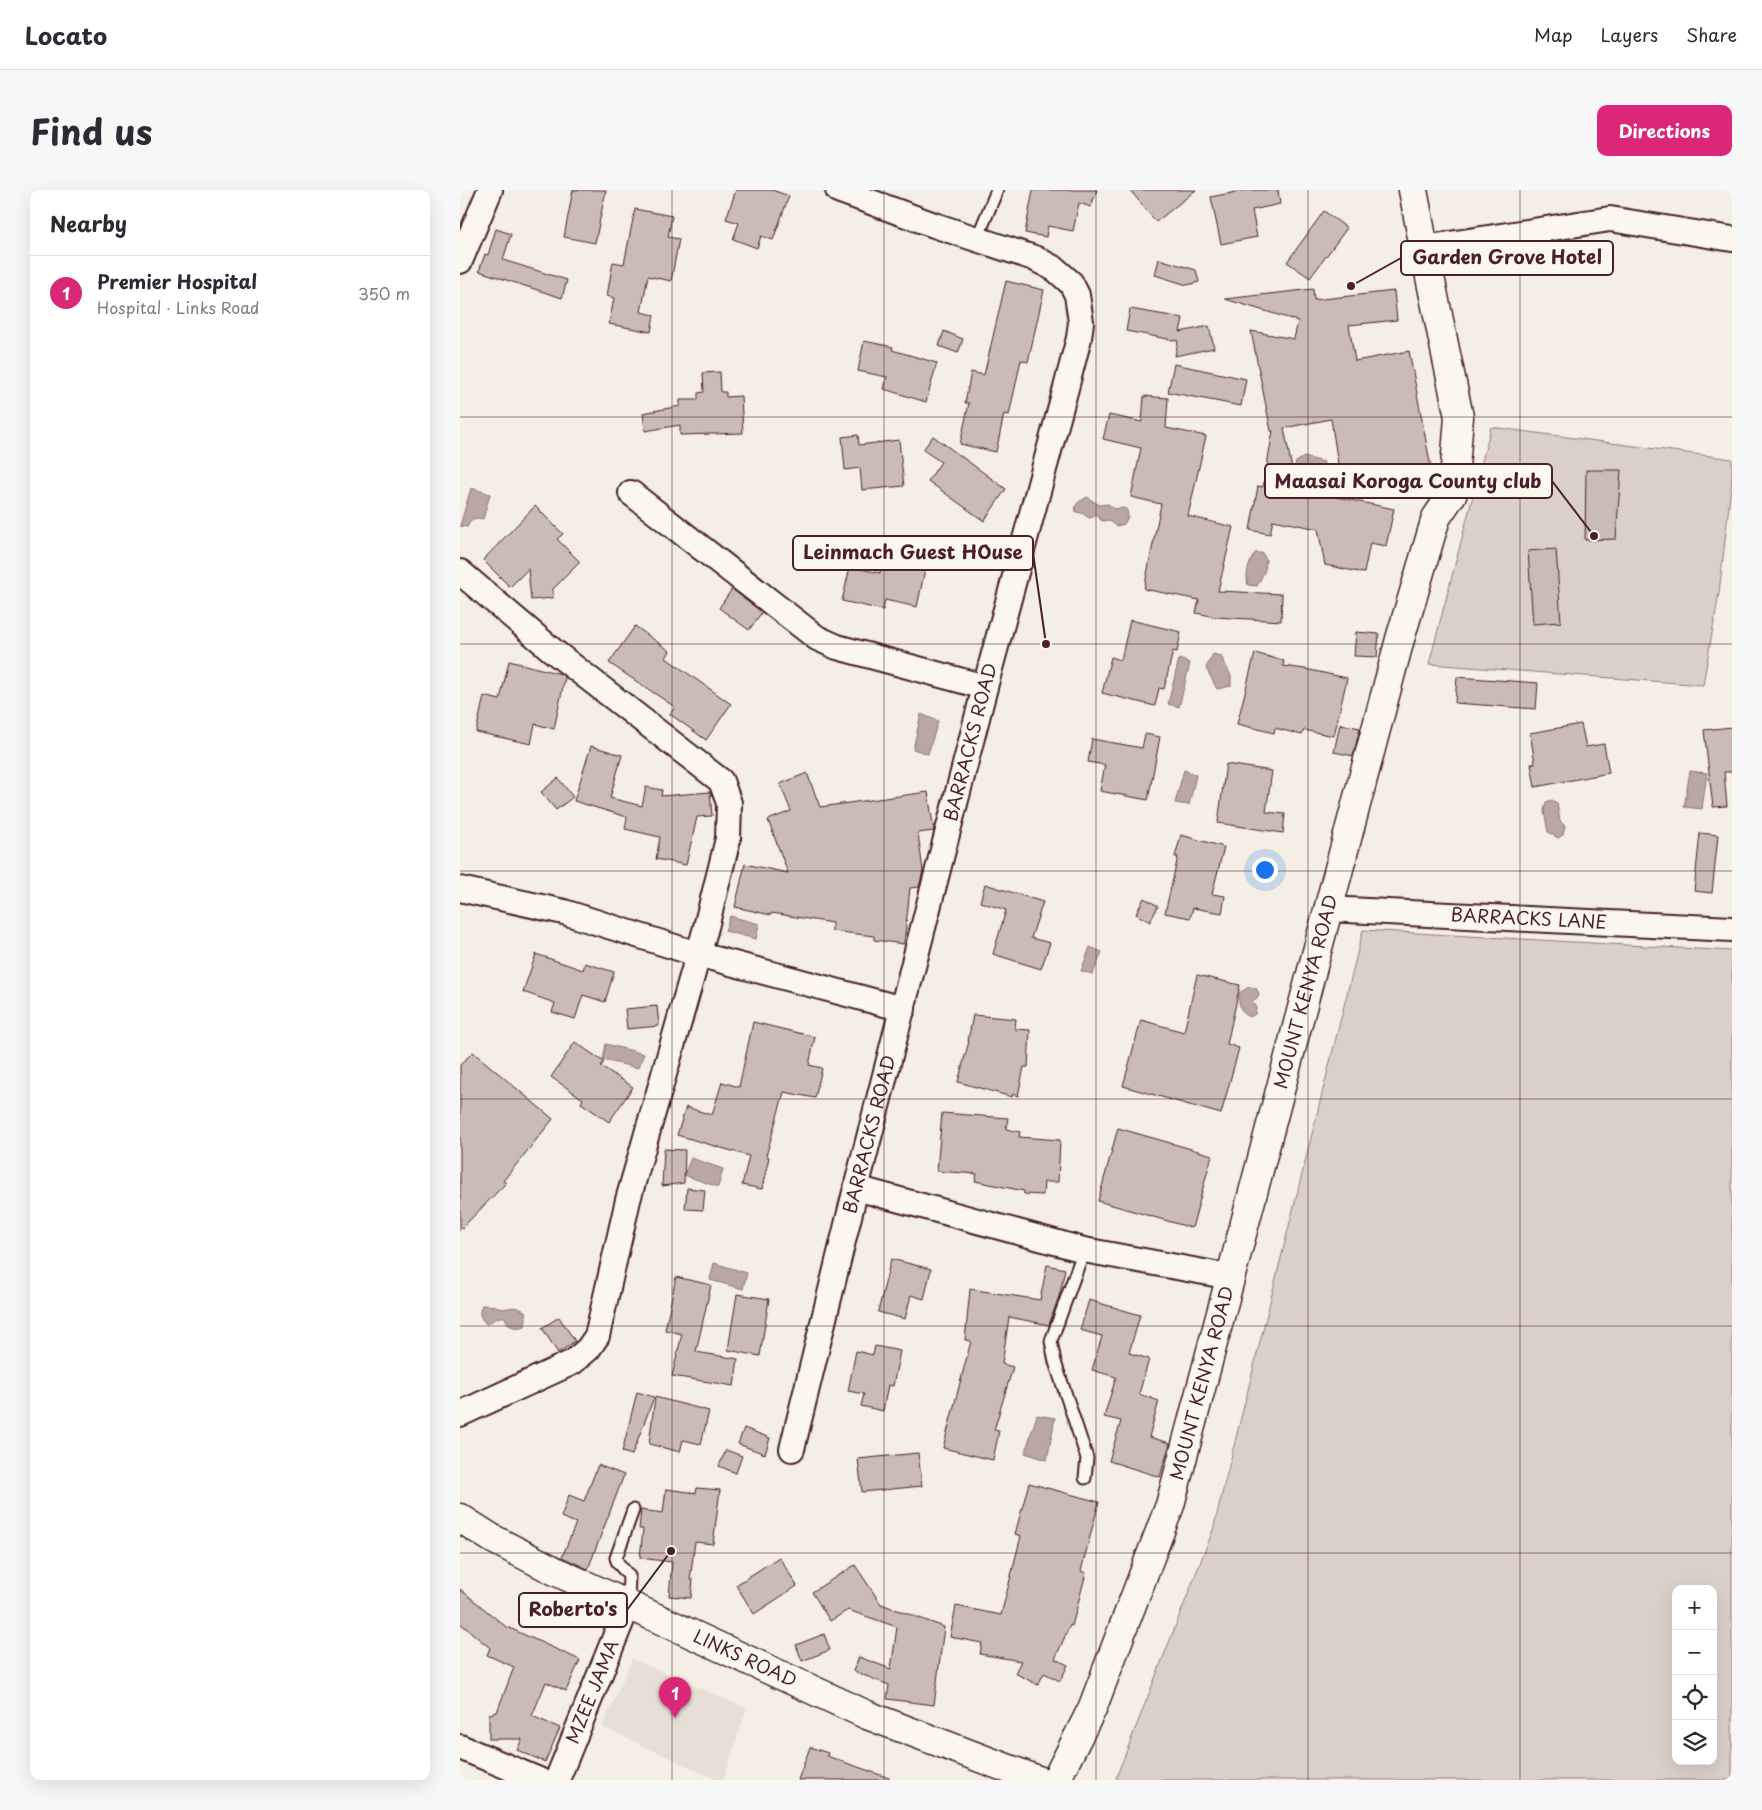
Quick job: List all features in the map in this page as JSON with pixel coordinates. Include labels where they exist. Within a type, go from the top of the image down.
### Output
[{"type":"main road","name":"MOUNT KENYA ROAD","points":[[1056,1780],[1092,1709],[1170,1505],[1400,639],[1436,518],[1453,493],[1459,417],[1413,190]]},
{"type":"main road","name":"LINKS ROAD","points":[[460,1518],[493,1539],[555,1571],[867,1715],[1038,1780]]},
{"type":"street","points":[[460,261],[490,190]]},
{"type":"street","name":"BARRACKS ROAD","points":[[792,1449],[856,1188],[985,687],[1082,322],[1077,295],[1071,283],[1055,269],[1034,258],[838,190]]},
{"type":"street","points":[[1424,248],[1610,219],[1732,239]]},
{"type":"street","points":[[631,493],[816,638],[837,647],[985,687]]},
{"type":"street","points":[[460,572],[552,650],[721,781],[730,802],[728,839],[628,1200],[596,1336],[588,1349],[573,1362],[460,1414]]},
{"type":"street","points":[[460,889],[564,912],[697,954],[903,1009]]},
{"type":"street","name":"BARRACKS LANE","points":[[1327,909],[1732,929]]},
{"type":"street","points":[[856,1188],[1084,1250],[1231,1277]]},
{"type":"street","name":"MZEE JAMA","points":[[557,1780],[628,1605]]},
{"type":"street","points":[[460,1747],[539,1780]]},
{"type":"lane","points":[[977,239],[997,190]]},
{"type":"lane","points":[[1084,1250],[1051,1341],[1055,1362],[1087,1458],[1085,1478]]},
{"type":"lane","points":[[628,1605],[629,1576],[616,1558],[633,1510]]},
{"type":"shaded area","points":[[1491,427],[1732,459],[1732,478],[1719,593],[1703,685],[1429,664]]},
{"type":"shaded area","points":[[1304,457],[1324,462],[1323,466],[1327,469],[1327,474],[1322,475],[1321,479],[1299,474],[1299,470],[1295,466],[1296,462]]},
{"type":"shaded area","points":[[471,488],[490,494],[483,519],[472,519],[467,527],[460,526]]},
{"type":"shaded area","points":[[1087,497],[1099,505],[1108,504],[1115,509],[1124,508],[1127,510],[1128,517],[1124,524],[1116,526],[1109,520],[1102,521],[1097,516],[1089,518],[1082,513],[1076,512],[1077,504]]},
{"type":"shaded area","points":[[1255,553],[1262,553],[1266,559],[1265,570],[1257,586],[1248,585],[1247,581],[1248,569]]},
{"type":"shaded area","points":[[1213,654],[1221,656],[1231,676],[1231,686],[1217,689],[1206,668]]},
{"type":"shaded area","points":[[1179,659],[1190,663],[1179,707],[1168,704]]},
{"type":"shaded area","points":[[921,714],[938,721],[928,754],[913,749]]},
{"type":"shaded area","points":[[1184,770],[1196,775],[1189,805],[1175,803]]},
{"type":"shaded area","points":[[1690,771],[1707,773],[1702,809],[1684,807]]},
{"type":"shaded area","points":[[1552,800],[1557,803],[1560,821],[1565,826],[1563,835],[1558,838],[1548,832],[1544,811],[1546,802]]},
{"type":"shaded area","points":[[730,916],[759,924],[756,939],[725,931]]},
{"type":"shaded area","points":[[1363,930],[1732,951],[1732,1780],[1120,1780],[1116,1778],[1213,1530]]},
{"type":"shaded area","points":[[1090,947],[1102,952],[1093,974],[1081,971]]},
{"type":"shaded area","points":[[1249,987],[1256,988],[1259,994],[1252,1001],[1256,1008],[1255,1014],[1250,1017],[1242,1011],[1239,1001],[1239,993]]},
{"type":"shaded area","points":[[606,1044],[644,1054],[638,1068],[603,1060]]},
{"type":"shaded area","points":[[691,1158],[723,1169],[718,1187],[684,1175]]},
{"type":"shaded area","points":[[714,1263],[747,1273],[743,1289],[710,1280]]},
{"type":"shaded area","points":[[482,1305],[496,1306],[501,1309],[515,1307],[525,1311],[525,1326],[512,1327],[505,1317],[497,1318],[486,1324],[480,1315]]},
{"type":"shaded area","points":[[1037,1415],[1055,1418],[1047,1460],[1025,1453]]},
{"type":"shaded area","points":[[632,1659],[747,1708],[723,1780],[718,1780],[602,1727]]},
{"type":"building","points":[[573,190],[606,190],[595,243],[564,237]]},
{"type":"building","points":[[736,190],[772,190],[789,196],[773,240],[761,236],[757,248],[733,239],[739,223],[726,219]]},
{"type":"building","points":[[1033,190],[1097,190],[1091,207],[1079,203],[1073,231],[1048,226],[1046,237],[1025,233]]},
{"type":"building","points":[[1130,190],[1196,190],[1156,222]]},
{"type":"building","points":[[1246,190],[1278,190],[1280,204],[1252,210],[1257,237],[1221,244],[1211,197]]},
{"type":"building","points":[[635,209],[672,216],[668,237],[679,239],[671,281],[648,276],[641,312],[654,315],[651,332],[609,324],[614,298],[607,296],[613,262],[624,264]]},
{"type":"building","points":[[1324,211],[1347,228],[1310,278],[1287,262]]},
{"type":"building","points":[[496,229],[511,234],[503,260],[567,280],[562,298],[479,271],[485,254],[488,255]]},
{"type":"building","points":[[1159,259],[1196,270],[1199,282],[1187,285],[1155,275]]},
{"type":"building","points":[[1006,281],[1044,290],[1028,362],[1021,360],[1009,415],[1004,414],[996,452],[960,444],[969,403],[965,403],[971,372],[984,375]]},
{"type":"building","points":[[1313,289],[1314,300],[1394,291],[1397,320],[1349,325],[1355,361],[1409,351],[1432,473],[1322,494],[1394,509],[1386,546],[1370,543],[1364,573],[1325,565],[1318,529],[1273,520],[1270,534],[1250,530],[1258,486],[1263,487],[1273,431],[1271,431],[1251,331],[1294,339],[1298,321],[1225,299]],"holes":[[[1331,419],[1341,483],[1293,474],[1284,428]]]},
{"type":"building","points":[[1130,309],[1183,318],[1180,332],[1209,326],[1214,348],[1175,356],[1178,341],[1126,331]]},
{"type":"building","points":[[944,331],[963,339],[958,353],[939,346]]},
{"type":"building","points":[[864,341],[893,347],[892,350],[937,363],[926,402],[884,389],[887,377],[858,371]]},
{"type":"building","points":[[1174,364],[1246,379],[1241,406],[1168,392]]},
{"type":"building","points":[[720,372],[721,392],[726,392],[726,397],[741,396],[743,433],[680,435],[680,425],[645,431],[643,413],[680,406],[680,400],[698,400],[698,393],[704,392],[703,373]]},
{"type":"building","points":[[1144,396],[1168,398],[1166,428],[1206,436],[1188,516],[1233,527],[1218,591],[1282,594],[1281,621],[1216,617],[1196,613],[1199,600],[1144,589],[1161,504],[1131,497],[1141,448],[1103,439],[1109,415],[1142,422]]},
{"type":"building","points":[[858,435],[859,445],[899,440],[904,486],[862,490],[860,468],[845,470],[842,437]]},
{"type":"building","points":[[933,436],[1006,489],[984,521],[928,481],[941,462],[923,450]]},
{"type":"building","points":[[1586,470],[1621,470],[1616,539],[1585,540]]},
{"type":"building","points":[[535,506],[563,534],[557,539],[580,562],[553,589],[553,598],[531,600],[528,569],[510,587],[483,560]]},
{"type":"building","points":[[1556,549],[1561,622],[1533,624],[1528,551]]},
{"type":"building","points":[[884,551],[927,560],[917,607],[885,600],[883,610],[842,601],[850,567],[880,573]]},
{"type":"building","points":[[732,589],[762,612],[749,630],[719,608]]},
{"type":"building","points":[[1130,620],[1181,632],[1177,652],[1173,651],[1164,689],[1159,688],[1155,706],[1102,693],[1111,657],[1121,660]]},
{"type":"building","points":[[635,626],[670,651],[666,658],[731,704],[706,740],[670,714],[675,707],[609,663]]},
{"type":"building","points":[[1356,632],[1379,634],[1377,657],[1354,656]]},
{"type":"building","points":[[1255,653],[1284,661],[1283,666],[1347,678],[1334,736],[1304,730],[1302,735],[1275,728],[1274,733],[1237,724]]},
{"type":"building","points":[[509,661],[561,674],[565,677],[554,729],[535,724],[531,744],[476,732],[484,696],[500,700]]},
{"type":"building","points":[[1457,677],[1538,683],[1536,709],[1455,703]]},
{"type":"building","points":[[1340,724],[1360,728],[1353,756],[1334,752]]},
{"type":"building","points":[[1581,724],[1586,747],[1604,744],[1609,773],[1535,787],[1531,764],[1535,763],[1530,733]]},
{"type":"building","points":[[1732,727],[1732,772],[1724,772],[1727,806],[1713,807],[1704,730]]},
{"type":"building","points":[[1145,734],[1160,737],[1148,800],[1100,791],[1105,765],[1088,762],[1092,739],[1142,748]]},
{"type":"building","points":[[591,746],[622,755],[610,798],[642,806],[646,787],[662,790],[661,796],[710,792],[712,816],[697,817],[686,865],[656,859],[660,837],[625,829],[627,817],[574,801]]},
{"type":"building","points":[[1226,764],[1272,771],[1266,812],[1285,814],[1283,833],[1218,823]]},
{"type":"building","points":[[807,773],[820,807],[928,792],[934,831],[918,833],[923,871],[919,887],[910,888],[904,944],[874,940],[874,936],[832,931],[832,923],[772,913],[771,915],[735,907],[745,864],[788,873],[768,820],[791,811],[780,784]]},
{"type":"building","points":[[558,778],[573,797],[556,810],[541,792]]},
{"type":"building","points":[[1700,833],[1718,835],[1712,893],[1694,891]]},
{"type":"building","points":[[1181,835],[1224,847],[1212,894],[1225,896],[1222,913],[1193,908],[1190,918],[1165,913]]},
{"type":"building","points":[[985,884],[1043,902],[1031,938],[1050,943],[1041,969],[993,954],[1006,910],[980,902]]},
{"type":"building","points":[[1144,898],[1158,906],[1150,922],[1136,914]]},
{"type":"building","points":[[536,954],[583,970],[585,963],[614,972],[605,1002],[583,995],[575,1019],[552,1012],[555,1003],[523,992]]},
{"type":"building","points":[[1197,975],[1240,985],[1227,1044],[1239,1048],[1221,1114],[1123,1086],[1141,1020],[1184,1032]]},
{"type":"building","points":[[657,1006],[659,1026],[627,1029],[625,1009]]},
{"type":"building","points":[[973,1015],[1016,1019],[1015,1029],[1030,1030],[1028,1067],[1024,1067],[1018,1096],[1013,1094],[1012,1097],[958,1082],[969,1041]]},
{"type":"building","points":[[753,1022],[815,1037],[809,1065],[822,1068],[815,1098],[784,1092],[766,1156],[769,1157],[762,1189],[742,1185],[749,1156],[677,1135],[686,1107],[712,1115],[722,1082],[739,1087]]},
{"type":"building","points":[[575,1042],[604,1062],[601,1066],[633,1087],[609,1122],[581,1103],[583,1099],[551,1077]]},
{"type":"building","points":[[473,1052],[553,1119],[503,1181],[506,1183],[460,1230],[460,1065]]},
{"type":"building","points":[[942,1113],[1008,1118],[1006,1129],[1020,1132],[1019,1137],[1060,1140],[1058,1182],[1044,1182],[1043,1195],[1024,1194],[1024,1191],[975,1181],[977,1174],[937,1171]]},
{"type":"building","points":[[1118,1128],[1212,1155],[1192,1228],[1098,1201]]},
{"type":"building","points":[[664,1149],[685,1150],[684,1183],[662,1186]]},
{"type":"building","points":[[687,1188],[705,1190],[703,1210],[685,1209]]},
{"type":"building","points":[[891,1259],[931,1269],[924,1299],[911,1295],[905,1319],[878,1312]]},
{"type":"building","points":[[1047,1265],[1065,1269],[1060,1293],[1049,1325],[1009,1317],[1002,1364],[1013,1367],[994,1430],[999,1431],[993,1460],[943,1448],[971,1341],[965,1340],[970,1289],[1040,1300]]},
{"type":"building","points":[[676,1277],[711,1285],[696,1352],[738,1359],[734,1386],[672,1376],[682,1334],[665,1330]]},
{"type":"building","points":[[737,1294],[769,1299],[760,1356],[728,1350]]},
{"type":"building","points":[[1089,1300],[1140,1315],[1129,1353],[1149,1359],[1139,1394],[1159,1401],[1149,1437],[1170,1443],[1160,1477],[1109,1461],[1121,1421],[1104,1417],[1116,1377],[1092,1370],[1102,1336],[1080,1330]]},
{"type":"building","points":[[559,1317],[575,1341],[558,1353],[542,1328]]},
{"type":"building","points":[[875,1346],[900,1351],[893,1386],[888,1385],[883,1411],[861,1406],[864,1394],[848,1391],[856,1351],[873,1355]]},
{"type":"building","points":[[637,1392],[654,1397],[632,1455],[622,1452]]},
{"type":"building","points":[[655,1397],[709,1411],[701,1444],[683,1440],[680,1452],[649,1444]]},
{"type":"building","points":[[744,1428],[770,1438],[765,1454],[738,1444]]},
{"type":"building","points":[[726,1450],[742,1456],[736,1473],[719,1466]]},
{"type":"building","points":[[918,1453],[922,1486],[862,1492],[858,1459]]},
{"type":"building","points":[[598,1465],[624,1475],[588,1569],[562,1557],[576,1523],[561,1517],[569,1495],[584,1501]]},
{"type":"building","points":[[1029,1483],[1099,1502],[1081,1571],[1086,1573],[1072,1626],[1070,1625],[1055,1659],[1068,1665],[1060,1681],[1044,1673],[1038,1685],[1015,1673],[1021,1661],[980,1654],[982,1643],[950,1637],[956,1606],[1001,1615],[1021,1536],[1015,1534]]},
{"type":"building","points":[[697,1488],[720,1490],[713,1544],[695,1542],[690,1580],[693,1580],[691,1598],[669,1596],[672,1562],[640,1558],[643,1529],[639,1529],[641,1510],[663,1513],[666,1489],[696,1493]]},
{"type":"building","points":[[779,1557],[797,1586],[754,1614],[736,1585]]},
{"type":"building","points":[[855,1565],[881,1604],[944,1627],[934,1705],[887,1699],[889,1685],[853,1671],[859,1657],[891,1669],[897,1627],[848,1610],[830,1621],[812,1592]]},
{"type":"building","points":[[460,1589],[505,1626],[580,1660],[566,1691],[546,1682],[532,1716],[560,1728],[545,1762],[517,1750],[522,1739],[489,1739],[489,1714],[497,1712],[514,1667],[487,1655],[490,1648],[460,1623]]},
{"type":"building","points":[[824,1634],[830,1650],[802,1661],[796,1645]]},
{"type":"building","points":[[810,1747],[828,1753],[827,1756],[889,1778],[889,1780],[798,1780]]},
{"type":"place","name":"Garden Grove Hotel","points":[[1351,286]]},
{"type":"place","name":"Maasai Koroga County club","points":[[1594,536]]},
{"type":"place","name":"Leinmach Guest HOuse","points":[[1046,644]]},
{"type":"place","name":"Roberto's","points":[[671,1551]]},
{"type":"place","name":"Premier Hospital","points":[[675,1718]]}]
